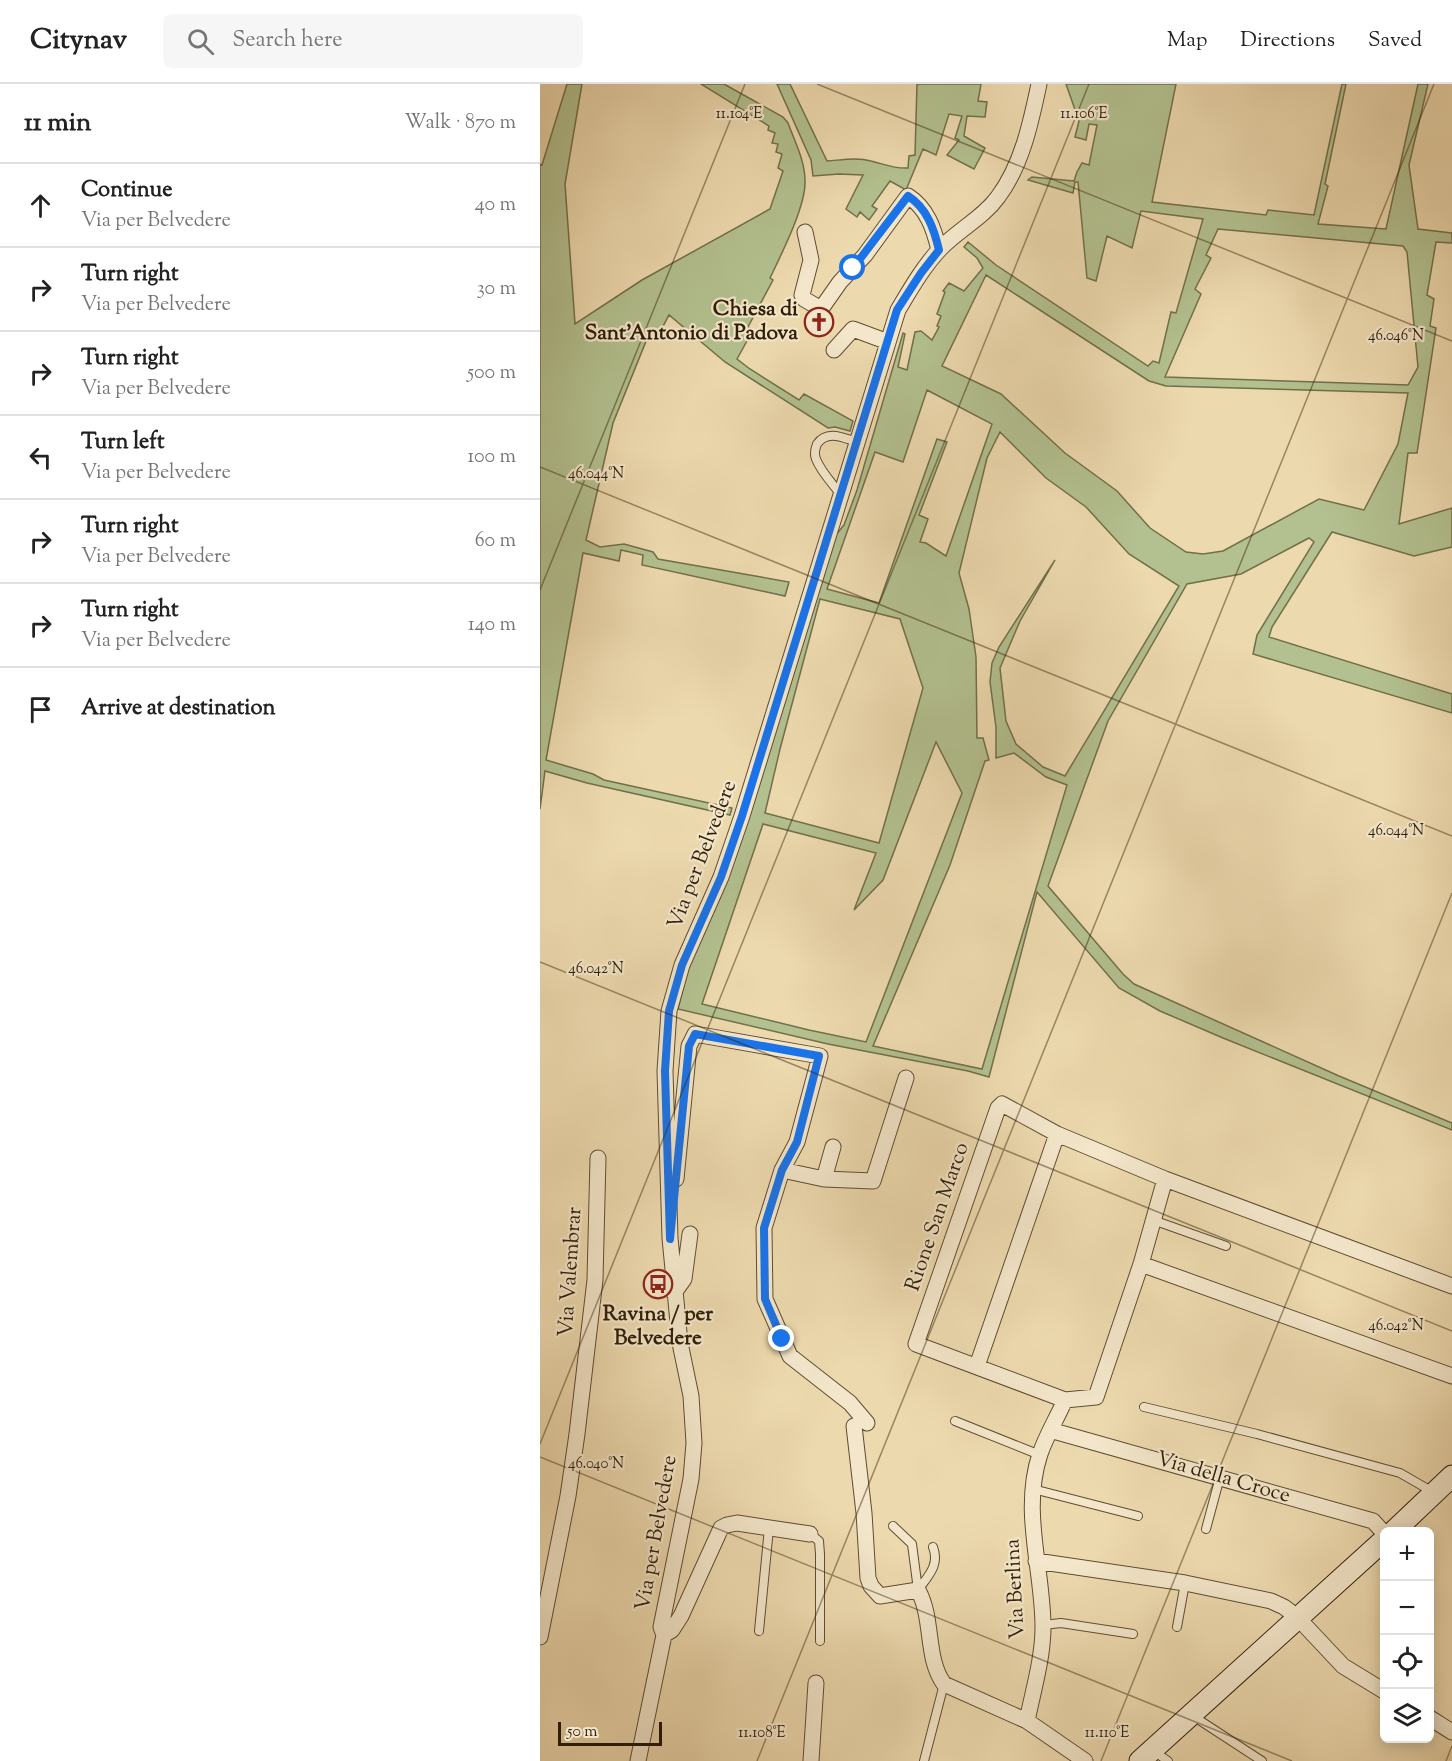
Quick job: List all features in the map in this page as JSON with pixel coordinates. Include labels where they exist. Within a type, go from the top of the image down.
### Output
[{"type":"street","name":"Via per Belvedere","points":[[638,1761],[664,1635],[661,1627],[691,1479],[694,1443],[691,1396],[680,1343],[670,1239],[665,1071],[671,999],[682,965],[732,848],[897,310],[939,250],[986,211],[1005,187],[1027,134],[1039,84]]},
{"type":"street","points":[[805,232],[811,262],[802,295],[804,300],[821,309],[840,282],[865,255],[908,196],[921,207],[927,216],[939,250]]},
{"type":"street","points":[[834,350],[853,329],[888,342]]},
{"type":"street","name":"Via per Belvedere","points":[[670,1239],[689,1046],[695,1034],[819,1056],[797,1142],[782,1170],[764,1228],[765,1299],[790,1356],[850,1403],[861,1424],[868,1578],[871,1586],[880,1596],[918,1590]]},
{"type":"street","points":[[782,1170],[824,1179],[873,1181],[906,1078]]},
{"type":"street","name":"Rione San Marco","points":[[1165,1179],[1141,1264],[1096,1397],[1065,1400],[916,1344],[998,1108],[1002,1104],[1057,1134],[1165,1179],[1452,1286]]},
{"type":"street","points":[[977,1366],[1057,1134]]},
{"type":"street","points":[[824,1179],[833,1147]]},
{"type":"street","name":"Via Valembrar","points":[[540,1637],[568,1496],[577,1434],[595,1280],[598,1158]]},
{"type":"street","points":[[674,1293],[684,1279],[690,1234]]},
{"type":"street","points":[[1141,1264],[1452,1376]]},
{"type":"street","points":[[1040,1455],[1065,1400]]},
{"type":"street","name":"Via della Croce","points":[[1057,1432],[1373,1521],[1380,1529]]},
{"type":"street","name":"Via Berlina","points":[[1027,1721],[1043,1625],[1036,1561],[1033,1488],[1040,1455]]},
{"type":"street","points":[[1399,1527],[1452,1476]]},
{"type":"street","points":[[664,1635],[672,1630],[681,1616],[721,1528],[737,1523],[810,1534]]},
{"type":"street","points":[[1154,1758],[1191,1715],[1380,1544]]},
{"type":"street","points":[[1036,1561],[1185,1583],[1271,1601],[1297,1617],[1343,1666],[1381,1689]]},
{"type":"street","points":[[918,1590],[926,1604],[937,1674],[945,1684],[1027,1721],[1084,1761]]},
{"type":"street","points":[[811,1761],[816,1683]]},
{"type":"street","points":[[1434,1721],[1452,1732]]},
{"type":"lane","points":[[841,495],[816,459],[816,448],[819,442],[828,436],[857,442]]},
{"type":"lane","points":[[1153,1220],[1226,1246]]},
{"type":"lane","points":[[1144,1407],[1257,1434],[1400,1473],[1434,1492]]},
{"type":"lane","points":[[955,1421],[1040,1455]]},
{"type":"lane","points":[[1206,1529],[1220,1477]]},
{"type":"lane","points":[[1033,1488],[1138,1516]]},
{"type":"lane","points":[[893,1526],[912,1544],[918,1590]]},
{"type":"lane","points":[[759,1631],[770,1528]]},
{"type":"lane","points":[[810,1534],[819,1541],[820,1641]]},
{"type":"lane","points":[[918,1590],[934,1568],[936,1560],[933,1548]]},
{"type":"lane","points":[[1177,1627],[1185,1583]]},
{"type":"lane","points":[[1043,1625],[1061,1623],[1133,1634]]},
{"type":"lane","points":[[924,1761],[945,1684]]},
{"type":"lane","points":[[1191,1715],[1262,1761]]},
{"type":"green space","points":[[567,84],[582,84],[565,184],[575,324],[642,280],[770,209],[783,171],[778,168],[782,154],[776,152],[778,144],[772,143],[775,133],[768,130],[769,126],[701,84],[724,84],[783,117],[788,123],[803,166],[805,181],[802,203],[770,278],[773,280],[748,327],[753,330],[737,359],[799,400],[804,394],[853,421],[850,431],[835,427],[828,428],[725,362],[669,315],[660,332],[651,329],[613,423],[586,540],[600,547],[624,544],[653,552],[658,559],[789,582],[785,596],[642,565],[643,555],[621,550],[619,561],[583,553],[546,760],[593,774],[604,780],[732,808],[730,815],[587,783],[545,771],[540,809],[540,164],[542,165]]},
{"type":"green space","points":[[777,84],[790,84],[827,161],[860,159],[908,168],[909,156],[915,155],[917,84],[981,84],[978,101],[987,102],[985,117],[967,116],[964,136],[985,148],[974,169],[947,155],[959,140],[955,138],[962,116],[949,114],[936,155],[923,149],[906,190],[890,181],[872,206],[877,209],[869,220],[860,212],[857,217],[846,209],[863,175],[813,176],[811,160]]},
{"type":"green space","points":[[1066,84],[1176,84],[1152,202],[1266,215],[1268,210],[1314,215],[1342,84],[1346,84],[1325,184],[1328,186],[1318,224],[1386,229],[1418,84],[1428,84],[1409,165],[1418,229],[1452,233],[1452,243],[1436,242],[1427,295],[1434,299],[1430,326],[1436,328],[1417,453],[1408,453],[1399,524],[1452,508],[1452,547],[1414,556],[1332,532],[1272,627],[1269,637],[1452,694],[1452,713],[1253,654],[1257,635],[1314,542],[1309,538],[1241,574],[1187,584],[1108,721],[1048,886],[1134,984],[1339,1076],[1452,1123],[1452,1130],[1223,1038],[1160,1011],[1119,988],[1037,892],[989,1077],[828,1044],[678,1009],[687,972],[835,536],[844,525],[857,490],[903,333],[905,334],[898,367],[907,370],[915,332],[921,331],[932,340],[939,327],[937,326],[941,316],[937,314],[945,292],[943,291],[949,283],[964,291],[983,268],[977,258],[964,247],[968,242],[996,265],[1148,366],[1153,361],[1159,363],[1171,312],[1176,313],[1203,219],[1141,211],[1132,248],[1107,236],[1096,281],[1087,278],[1078,182],[1075,182],[1073,193],[1028,180],[1032,177],[1074,181],[1082,163],[1089,165],[1097,125],[1089,124],[1086,140],[1075,137],[1079,121]],"holes":[[[1218,229],[1403,246],[1407,252],[1418,367],[1408,385],[1165,377],[1201,294],[1195,289],[1211,258],[1206,255]],[[986,275],[1149,381],[1166,386],[1408,393],[1398,444],[1364,510],[1319,499],[1223,551],[1203,554],[1186,552],[1150,528],[1117,491],[1065,453],[1001,394],[942,366]],[[927,390],[992,424],[946,556],[926,543],[920,542],[928,519],[919,515],[947,442],[937,439],[879,603],[827,589],[875,452],[903,462]],[[1000,432],[1046,478],[1086,507],[1129,554],[1179,586],[1065,776],[1043,767],[1016,744],[1006,721],[1000,668],[1020,621],[1055,560],[999,647],[992,663],[990,682],[996,727],[996,758],[1014,753],[1046,777],[1067,785],[982,1069],[873,1046],[950,865],[985,761],[989,760],[983,738],[977,738],[976,657],[969,609],[959,573],[987,458]],[[820,599],[900,619],[923,688],[879,843],[765,813]],[[936,742],[962,793],[866,1042],[702,1004],[763,824],[876,853],[854,910],[883,880]]]},
{"type":"place","name":"Chiesa di Sant'Antonio di Padova","points":[[819,322]]},
{"type":"place","name":"Ravina / per Belvedere","points":[[658,1284]]},
{"type":"route","points":[[782,1339],[765,1299],[764,1228],[782,1170],[797,1142],[819,1056],[695,1034],[689,1046],[670,1239],[665,1071],[668,1016],[682,965],[732,848],[897,310],[939,250],[931,224],[921,207],[908,196],[853,268]]}]
